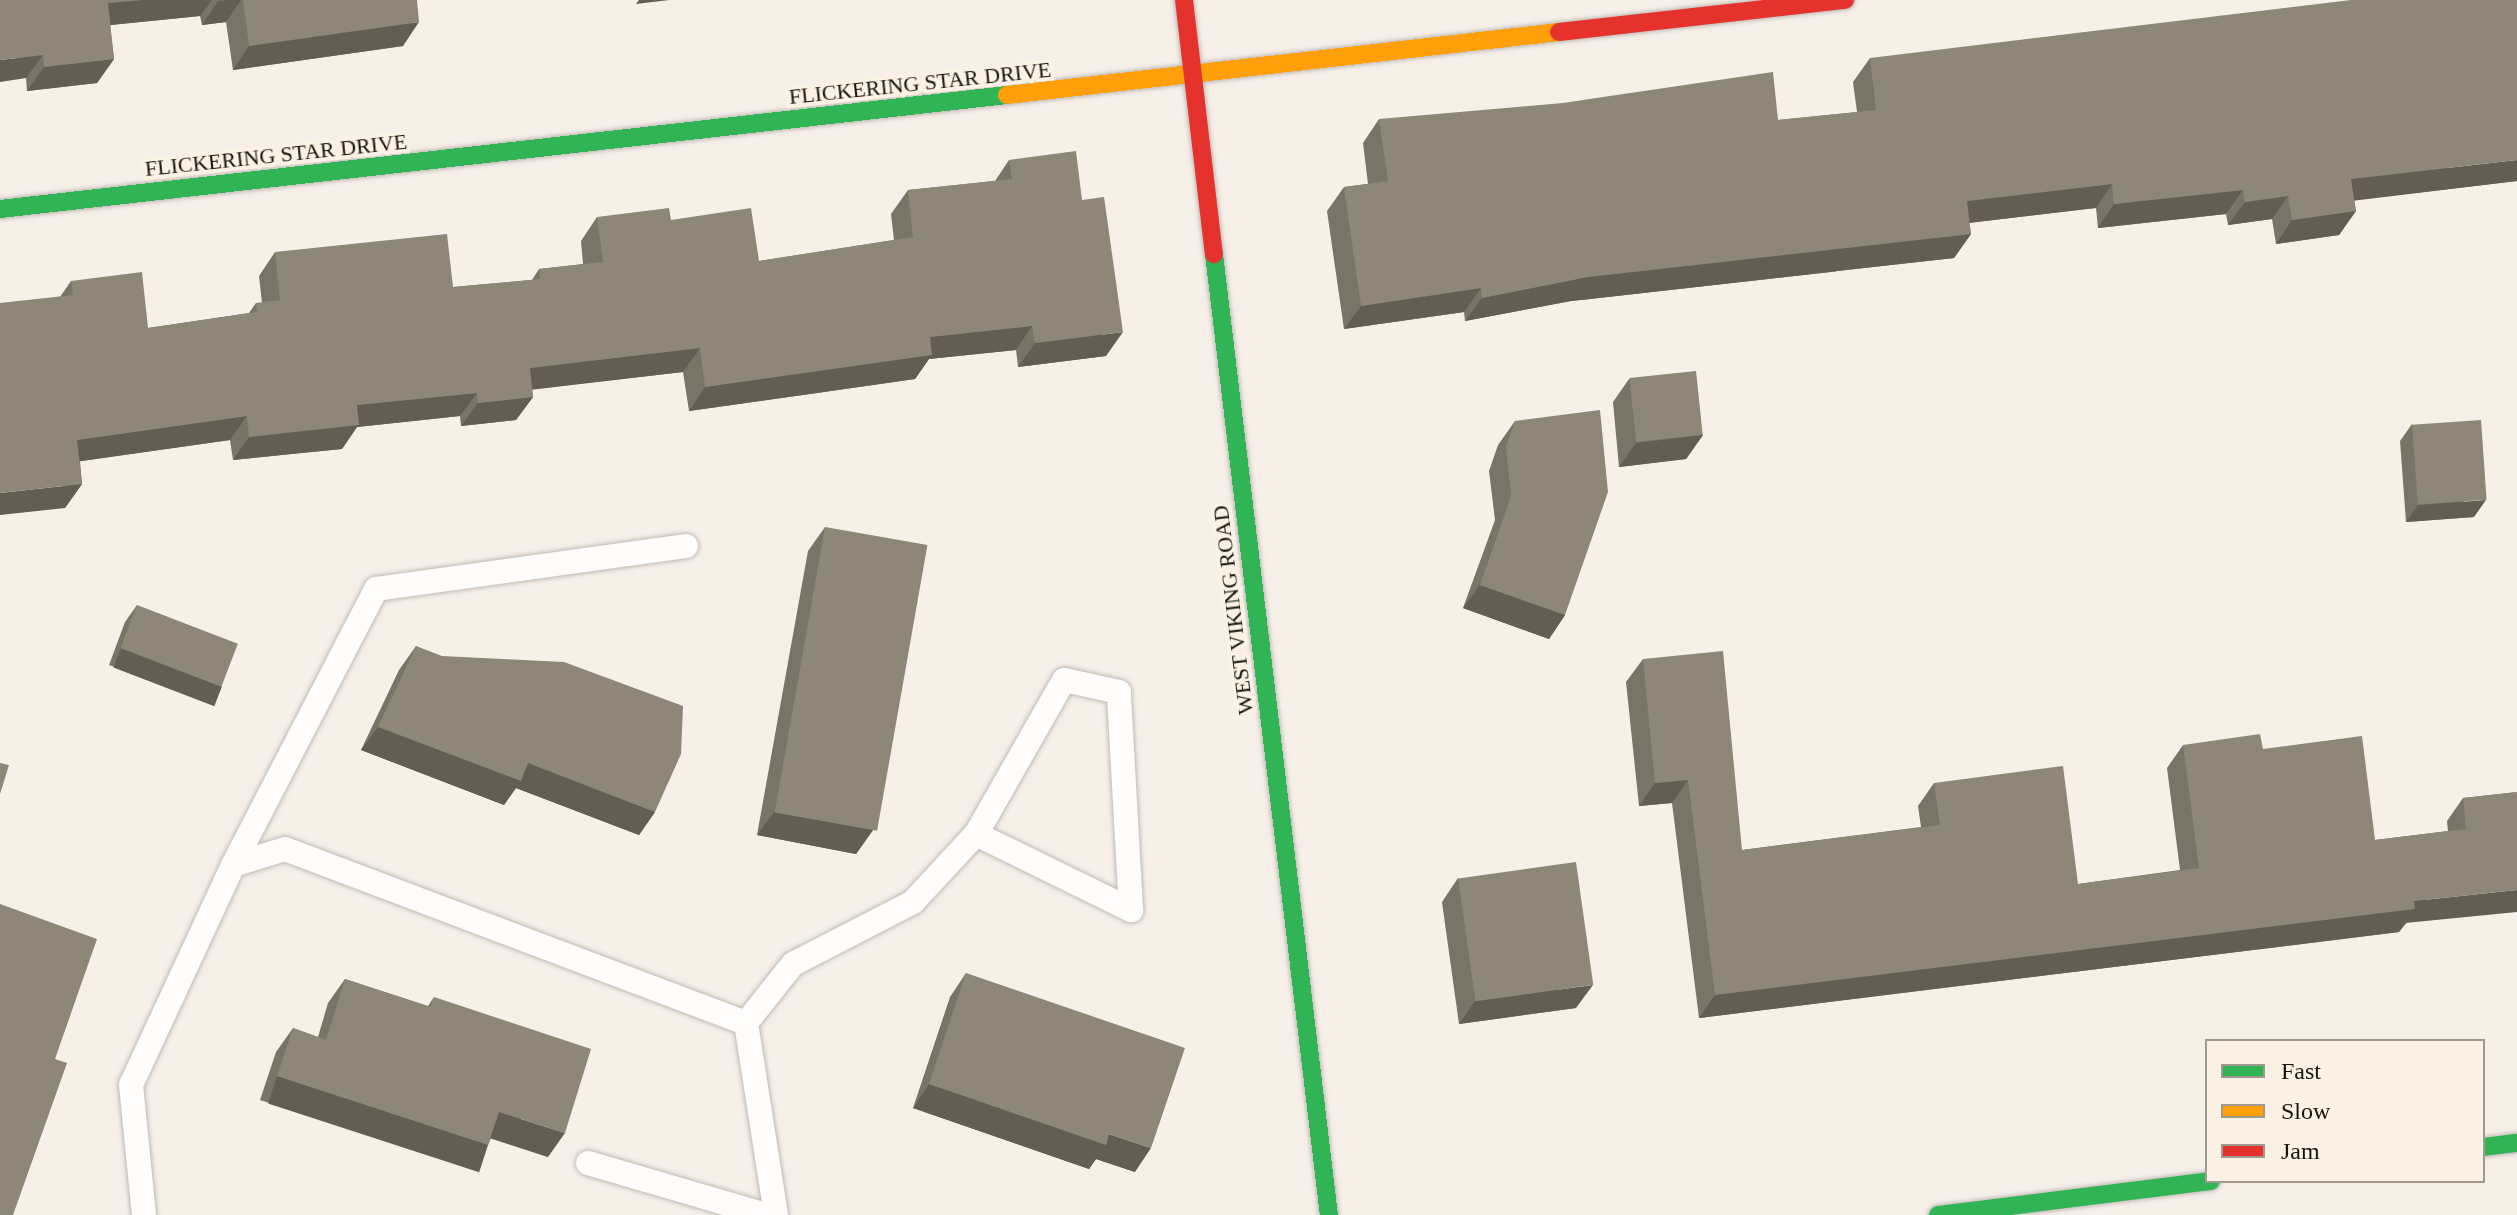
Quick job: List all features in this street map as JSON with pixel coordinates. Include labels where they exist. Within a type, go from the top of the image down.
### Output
[{"type":"street","name":"WEST VIKING ROAD","points":[[1184,0],[1329,1215]]},
{"type":"street","name":"FLICKERING STAR DRIVE","points":[[0,209],[1193,77],[1845,0]]},
{"type":"street","points":[[2485,1147],[2517,1143]]},
{"type":"street","points":[[1938,1215],[2205,1182]]},
{"type":"lane","points":[[144,1215],[131,1085],[233,865],[376,589],[686,546]]},
{"type":"lane","points":[[776,1215],[746,1023],[793,964],[913,902],[976,834],[1064,680],[1119,692],[1131,910],[976,834]]},
{"type":"lane","points":[[233,865],[285,849],[746,1023]]},
{"type":"lane","points":[[588,1163],[766,1215]]},
{"type":"building","points":[[0,0],[142,0],[108,3],[114,59],[44,67],[43,55],[0,60]]},
{"type":"building","points":[[243,0],[417,0],[419,22],[249,46]]},
{"type":"building","points":[[2351,0],[2517,0],[2517,160],[2351,179],[2356,211],[2292,220],[2288,196],[2245,202],[2243,190],[2114,204],[2112,184],[1967,201],[1971,234],[1588,277],[1482,298],[1481,288],[1361,306],[1344,187],[1388,181],[1379,119],[1563,103],[1773,72],[1778,120],[1876,110],[1870,58]]},
{"type":"building","points":[[1076,151],[1082,200],[1104,197],[1123,332],[1035,343],[1032,326],[930,337],[932,355],[705,387],[700,348],[530,368],[533,397],[478,403],[477,393],[357,405],[359,425],[249,437],[247,416],[77,440],[82,484],[0,493],[0,303],[73,295],[71,281],[142,272],[148,328],[257,312],[256,303],[280,300],[275,252],[447,234],[453,287],[540,279],[539,269],[603,262],[597,217],[669,208],[671,220],[751,208],[759,261],[913,237],[908,190],[1012,179],[1009,160]]},
{"type":"building","points":[[1696,371],[1703,435],[1636,442],[1629,378]]},
{"type":"building","points":[[1600,410],[1608,492],[1565,615],[1480,585],[1511,496],[1506,447],[1515,421]]},
{"type":"building","points":[[2481,420],[2487,500],[2418,505],[2412,425]]},
{"type":"building","points":[[825,527],[927,545],[877,831],[775,813]]},
{"type":"building","points":[[137,605],[238,644],[221,687],[121,648]]},
{"type":"building","points":[[416,646],[442,656],[564,662],[683,706],[681,754],[655,812],[528,763],[521,781],[378,727]]},
{"type":"building","points":[[1723,651],[1742,850],[1940,825],[1934,783],[2063,766],[2078,884],[2199,868],[2183,745],[2260,734],[2263,749],[2362,736],[2375,840],[2466,829],[2463,798],[2517,792],[2517,890],[2414,901],[2415,909],[1715,995],[1688,780],[1655,783],[1643,659]]},
{"type":"building","points":[[0,763],[9,765],[0,794]]},
{"type":"building","points":[[1576,862],[1593,985],[1475,1001],[1458,879]]},
{"type":"building","points":[[0,904],[97,939],[55,1059],[67,1063],[13,1215],[0,1215]]},
{"type":"building","points":[[966,973],[1185,1048],[1151,1148],[1109,1134],[1106,1145],[929,1084]]},
{"type":"building","points":[[345,979],[430,1007],[434,997],[591,1049],[565,1133],[499,1112],[488,1145],[277,1076],[293,1028],[326,1040]]},
{"type":"traffic: fast","points":[[0,209],[1007,95]]},
{"type":"traffic: fast","points":[[1214,254],[1329,1215]]},
{"type":"traffic: fast","points":[[2485,1147],[2517,1143]]},
{"type":"traffic: fast","points":[[1938,1215],[2205,1182]]},
{"type":"traffic: slow","points":[[1007,95],[1559,32]]},
{"type":"traffic: jam","points":[[1184,0],[1214,254]]},
{"type":"traffic: jam","points":[[1559,32],[1845,0]]}]
